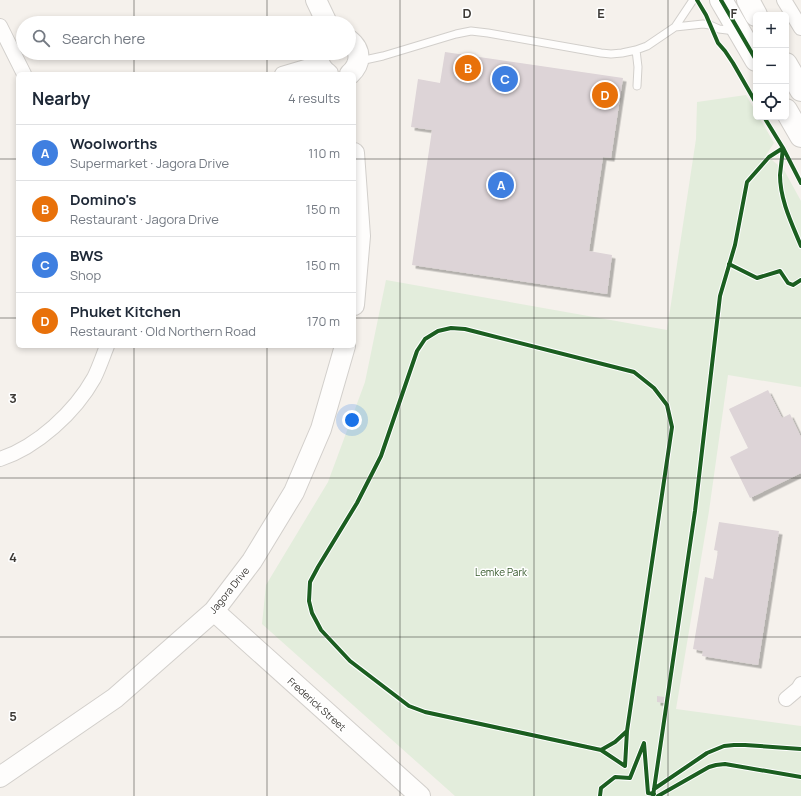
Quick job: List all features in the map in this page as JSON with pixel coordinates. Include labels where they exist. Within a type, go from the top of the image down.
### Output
[{"type":"highway","points":[[721,0],[753,55]]},
{"type":"highway","points":[[748,0],[754,12]]},
{"type":"highway","points":[[789,69],[801,90]]},
{"type":"highway","points":[[789,115],[801,136]]},
{"type":"street","points":[[316,0],[324,16]]},
{"type":"street","points":[[784,0],[801,28]]},
{"type":"street","points":[[0,26],[16,58]]},
{"type":"street","points":[[354,68],[359,55],[356,46]]},
{"type":"street","points":[[17,60],[23,72]]},
{"type":"street","points":[[289,72],[322,63]]},
{"type":"street","points":[[356,181],[360,236],[356,282]]},
{"type":"street","points":[[0,459],[9,456],[41,438],[64,418],[79,400],[94,377],[106,348]]},
{"type":"street","name":"Jagora Drive","points":[[0,777],[115,698],[214,611],[252,561],[294,492],[322,428],[344,348]]},
{"type":"street","name":"Frederick Street","points":[[214,611],[420,796]]},
{"type":"street","points":[[786,699],[798,689],[801,684]]},
{"type":"lane","points":[[354,68],[383,56],[456,34],[471,31],[601,53],[611,54],[636,50],[647,46],[675,27],[693,0]]},
{"type":"lane","points":[[675,27],[703,24],[719,29],[739,32]]},
{"type":"lane","points":[[636,50],[638,67],[637,86]]},
{"type":"green space","name":"Lemke Park","points":[[746,95],[753,107],[753,120],[761,120],[774,143],[766,155],[784,170],[801,201],[801,387],[728,375],[709,511],[676,709],[801,726],[801,796],[455,796],[262,624],[266,585],[328,482],[365,382],[386,280],[667,330],[696,139],[697,102]]},
{"type":"building","points":[[445,52],[623,78],[611,158],[603,157],[589,251],[612,255],[607,294],[412,265],[432,130],[411,127],[418,79],[440,83]]},
{"type":"building","points":[[768,390],[782,418],[790,414],[801,437],[801,473],[750,498],[730,457],[748,448],[729,409]]},
{"type":"building","points":[[719,522],[779,531],[758,665],[702,656],[703,651],[693,649],[705,577],[713,579],[718,551],[714,550]]},
{"type":"building","points":[[657,696],[665,697],[664,703],[657,702]]},
{"type":"cycle path","points":[[697,0],[706,15],[718,43],[733,63],[753,98]]},
{"type":"cycle path","points":[[721,0],[753,55]]},
{"type":"cycle path","points":[[766,120],[783,148],[801,183]]},
{"type":"cycle path","points":[[783,148],[780,175],[782,194],[787,212],[801,246]]},
{"type":"cycle path","points":[[653,796],[695,511],[720,296],[735,245],[747,182],[769,157],[783,148]]},
{"type":"cycle path","points":[[729,264],[757,278],[780,271],[788,283],[793,285],[801,280]]},
{"type":"cycle path","points":[[451,328],[465,329],[634,372],[654,388],[667,405],[672,427],[627,731],[615,742],[601,750],[425,712],[409,706],[350,661],[321,630],[312,613],[309,601],[310,582],[357,503],[381,456],[417,351],[425,339],[438,331],[451,328]]},
{"type":"cycle path","points":[[601,750],[625,766],[627,731]]},
{"type":"cycle path","points":[[600,796],[601,788],[615,777],[630,778],[644,743],[648,793],[654,794]]},
{"type":"cycle path","points":[[654,789],[707,753],[724,746],[745,745],[801,749]]},
{"type":"cycle path","points":[[658,796],[709,767],[716,765],[725,764],[801,777]]},
{"type":"place","name":"Domino's","points":[[468,68]]},
{"type":"place","name":"BWS","points":[[505,79]]},
{"type":"place","name":"Phuket Kitchen","points":[[605,95]]},
{"type":"place","name":"Woolworths","points":[[501,185]]}]
